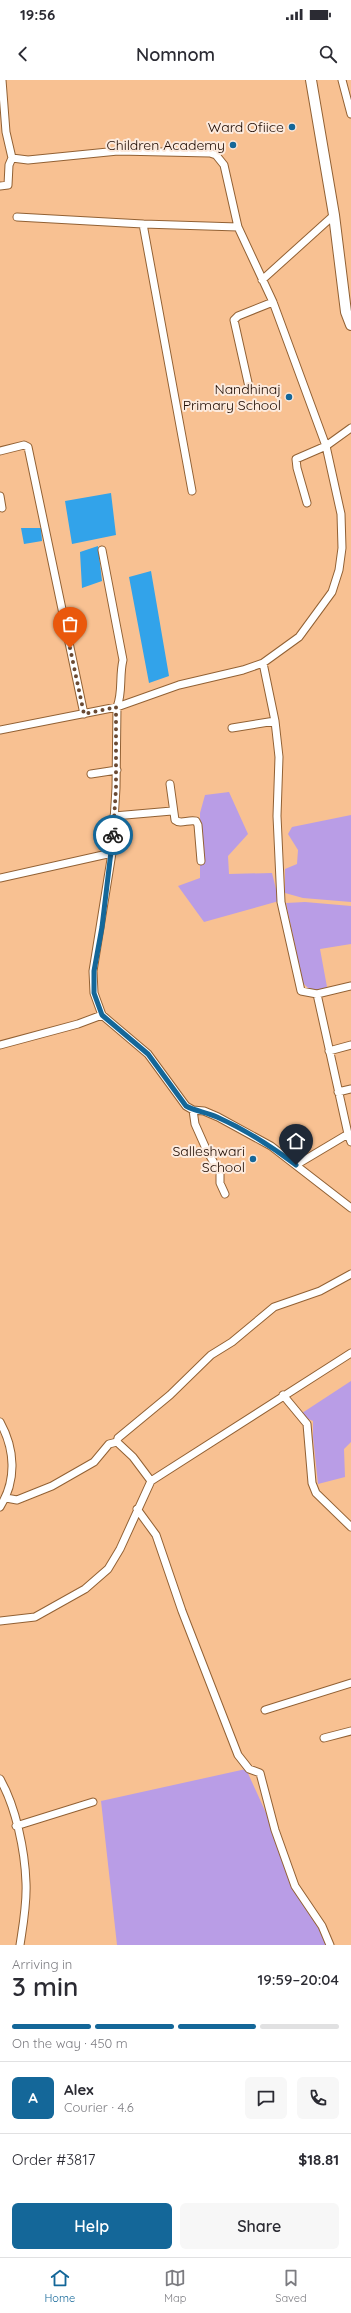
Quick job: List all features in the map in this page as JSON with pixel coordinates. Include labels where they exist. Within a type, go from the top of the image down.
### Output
[{"type":"street","points":[[0,186],[8,185],[9,165],[12,158],[6,132],[2,96],[2,80]]},
{"type":"street","points":[[311,80],[334,215],[346,312],[351,325]]},
{"type":"street","points":[[342,80],[351,114]]},
{"type":"street","points":[[0,730],[116,707],[179,685],[243,670],[263,662],[299,637],[332,592],[339,570],[342,548],[341,514],[326,446],[273,302],[238,227],[224,165],[216,155],[210,153],[118,151],[28,160],[12,158]]},
{"type":"street","points":[[262,280],[334,215]]},
{"type":"street","points":[[17,217],[143,224],[238,227]]},
{"type":"street","points":[[143,224],[192,491]]},
{"type":"street","points":[[249,387],[234,320],[238,316],[273,302]]},
{"type":"street","points":[[307,503],[296,468],[296,460],[326,446],[351,428]]},
{"type":"street","points":[[0,451],[24,445],[28,447],[84,714]]},
{"type":"street","points":[[0,496],[2,508]]},
{"type":"street","points":[[102,550],[123,660],[120,673],[121,696],[116,707],[117,770],[112,853],[94,971],[94,993],[102,1015],[148,1054],[186,1106],[193,1110],[204,1111],[250,1133],[296,1165],[351,1208]]},
{"type":"street","points":[[263,662],[275,721],[279,757],[277,816],[281,902],[301,991],[317,994],[351,986]]},
{"type":"street","points":[[232,728],[275,721]]},
{"type":"street","points":[[91,774],[117,770]]},
{"type":"street","points":[[170,784],[172,811],[176,821],[196,821],[201,861]]},
{"type":"street","points":[[114,816],[172,811]]},
{"type":"street","points":[[0,878],[112,853]]},
{"type":"street","points":[[317,994],[338,1092],[351,1142]]},
{"type":"street","points":[[0,1045],[78,1024],[102,1015]]},
{"type":"street","points":[[329,1051],[351,1045]]},
{"type":"street","points":[[338,1092],[351,1089]]},
{"type":"street","points":[[193,1110],[195,1124],[207,1151],[220,1173],[220,1182],[225,1194]]},
{"type":"street","points":[[296,1165],[348,1134]]},
{"type":"street","points":[[117,1442],[118,1438],[170,1395],[211,1355],[232,1342],[274,1307],[320,1291],[351,1274]]},
{"type":"street","points":[[0,1621],[36,1617],[85,1589],[108,1569],[120,1549],[151,1481],[283,1395],[351,1353]]},
{"type":"street","points":[[283,1395],[308,1424],[312,1483],[316,1493],[351,1527]]},
{"type":"street","points":[[0,1422],[12,1455],[13,1476],[6,1498],[0,1507]]},
{"type":"street","points":[[117,1442],[133,1457],[151,1481]]},
{"type":"street","points":[[6,1498],[17,1500],[52,1486],[94,1462],[109,1444],[117,1442]]},
{"type":"street","points":[[137,1509],[156,1536],[182,1611],[238,1755],[249,1769],[260,1773],[275,1830],[295,1886],[322,1926],[330,1945]]},
{"type":"street","points":[[265,1710],[351,1683]]},
{"type":"street","points":[[324,1738],[351,1730]]},
{"type":"street","points":[[0,1779],[11,1802],[23,1855],[26,1884],[25,1913],[20,1945]]},
{"type":"street","points":[[16,1826],[93,1802]]},
{"type":"shaded area","points":[[229,792],[248,834],[228,856],[229,874],[272,873],[279,901],[204,922],[178,886],[200,878],[200,813],[205,795]]},
{"type":"shaded area","points":[[351,815],[351,902],[303,898],[285,893],[285,869],[297,864],[298,850],[288,834],[292,827]]},
{"type":"shaded area","points":[[305,902],[351,906],[351,944],[320,949],[327,987],[312,992],[303,983],[286,903]]},
{"type":"shaded area","points":[[351,1381],[351,1442],[344,1449],[345,1477],[318,1484],[313,1437],[313,1421],[299,1415]]},
{"type":"shaded area","points":[[246,1769],[326,1945],[117,1945],[101,1801]]},
{"type":"water","points":[[111,493],[116,535],[72,544],[65,501]]},
{"type":"water","points":[[21,528],[41,528],[42,541],[24,544]]},
{"type":"water","points":[[98,546],[102,581],[82,588],[80,552]]},
{"type":"water","points":[[151,571],[169,676],[149,683],[129,577]]},
{"type":"way so far","points":[[70,648],[84,714],[116,707],[117,770],[113,835]]},
{"type":"place","name":"Ward Ofiice","points":[[292,127]]},
{"type":"place","name":"Children Academy","points":[[233,145]]},
{"type":"place","name":"Nandhinaj Primary School","points":[[289,397]]},
{"type":"place","name":"Salleshwari School","points":[[253,1159]]},
{"type":"route","points":[[113,835],[102,927],[94,971],[94,993],[102,1015],[148,1054],[157,1064],[186,1106],[193,1110],[204,1111],[250,1133],[271,1146],[296,1165]]}]
